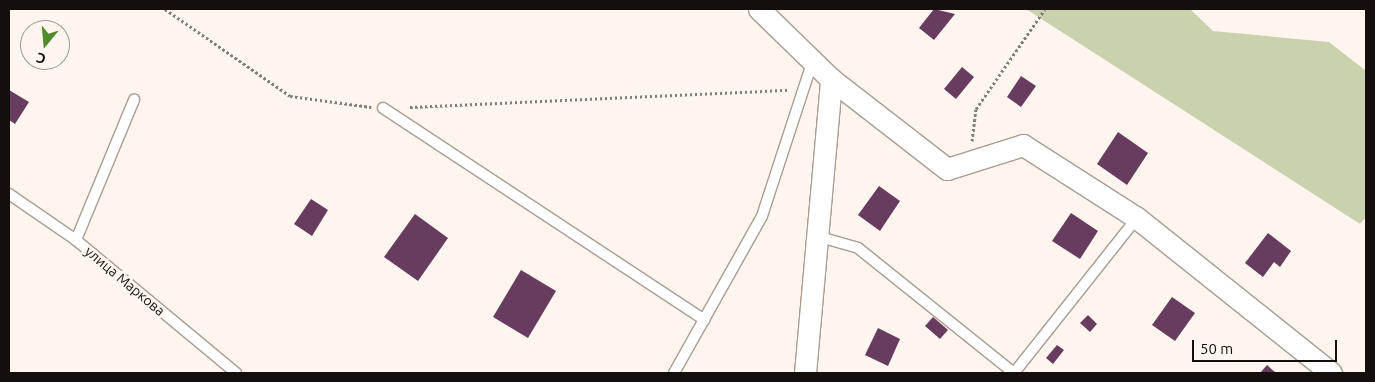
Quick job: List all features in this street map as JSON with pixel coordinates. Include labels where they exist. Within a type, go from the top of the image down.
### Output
[{"type":"street","points":[[759,9],[813,59],[831,79],[947,169],[971,158],[1023,145],[1137,218],[1331,373]]},
{"type":"street","points":[[805,373],[820,237],[831,79]]},
{"type":"lane","points":[[674,373],[762,216],[800,90],[813,59]]},
{"type":"lane","points":[[76,240],[134,100]]},
{"type":"lane","points":[[383,108],[704,320]]},
{"type":"lane","name":"улица Маркова","points":[[9,194],[76,240],[236,373]]},
{"type":"lane","points":[[820,237],[858,248],[1014,373],[1137,218]]},
{"type":"path","points":[[165,9],[290,96],[383,108],[800,90]]},
{"type":"path","points":[[971,158],[976,109],[1045,9]]},
{"type":"green space","points":[[1026,9],[1190,9],[1213,31],[1329,42],[1366,71],[1366,217],[1360,224]]},
{"type":"building","points":[[934,9],[955,14],[934,40],[919,28]]},
{"type":"building","points":[[962,67],[974,77],[956,99],[944,89]]},
{"type":"building","points":[[1021,76],[1036,86],[1021,107],[1007,97]]},
{"type":"building","points":[[9,90],[29,102],[15,124],[9,120]]},
{"type":"building","points":[[1118,132],[1148,153],[1127,185],[1097,164]]},
{"type":"building","points":[[879,186],[900,201],[880,231],[858,215]]},
{"type":"building","points":[[311,199],[328,210],[312,236],[294,224]]},
{"type":"building","points":[[1071,213],[1098,231],[1080,259],[1052,241]]},
{"type":"building","points":[[415,214],[448,238],[418,281],[384,257]]},
{"type":"building","points":[[1268,233],[1291,251],[1280,267],[1274,262],[1263,277],[1245,263]]},
{"type":"building","points":[[521,270],[556,291],[528,338],[493,317]]},
{"type":"building","points":[[1172,297],[1195,313],[1175,341],[1152,325]]},
{"type":"building","points":[[1088,315],[1097,324],[1090,332],[1080,323]]},
{"type":"building","points":[[933,317],[948,330],[940,339],[925,326]]},
{"type":"building","points":[[878,328],[900,339],[888,366],[865,355]]},
{"type":"building","points":[[1057,345],[1064,350],[1053,364],[1046,358]]},
{"type":"building","points":[[1267,365],[1276,373],[1260,373]]}]
